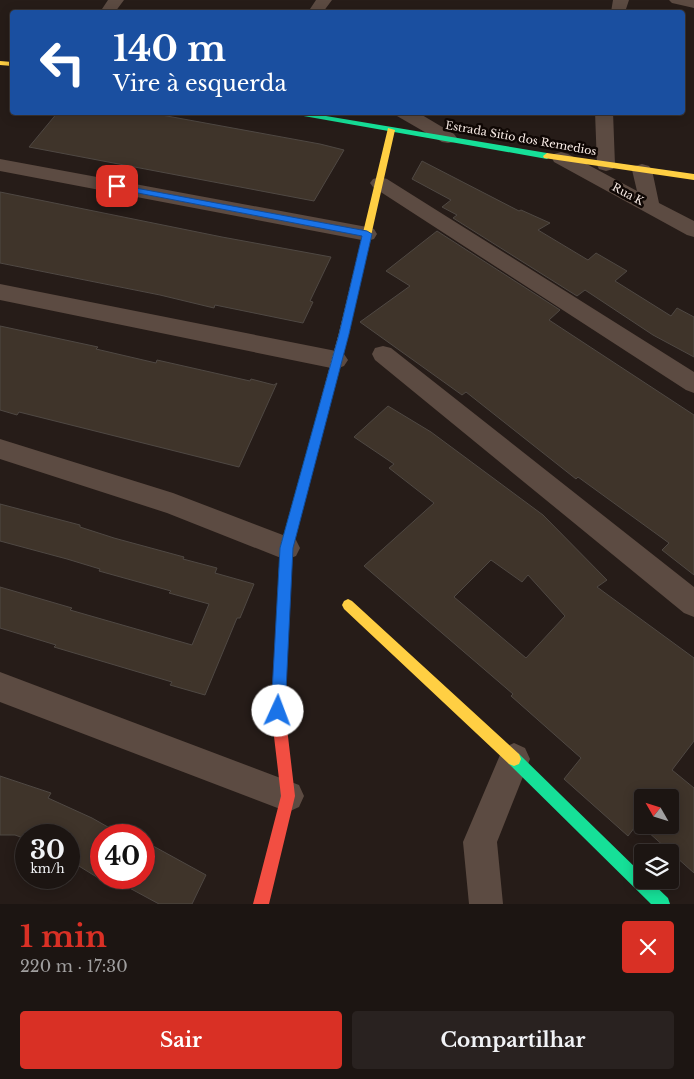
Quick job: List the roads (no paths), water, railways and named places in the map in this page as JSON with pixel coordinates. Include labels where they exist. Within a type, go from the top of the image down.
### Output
[{"type":"street","points":[[677,0],[694,3]]},
{"type":"street","name":"Estrada Sitio dos Remedios","points":[[303,115],[561,158],[694,177]]},
{"type":"street","points":[[408,115],[448,138]]},
{"type":"street","points":[[604,115],[606,165]]},
{"type":"street","points":[[261,904],[288,796],[278,711],[286,548],[336,360],[380,183],[390,130]]},
{"type":"street","name":"Rua K","points":[[561,158],[694,230]]},
{"type":"street","points":[[0,165],[367,234]]},
{"type":"street","points":[[642,170],[650,206]]},
{"type":"street","points":[[380,183],[694,384]]},
{"type":"street","points":[[0,292],[336,360]]},
{"type":"street","points":[[383,354],[694,604]]},
{"type":"street","points":[[0,449],[173,504],[286,548]]},
{"type":"street","points":[[348,605],[514,759],[662,904]]},
{"type":"street","points":[[0,687],[288,796]]},
{"type":"street","points":[[486,904],[480,842],[514,759]]}]
